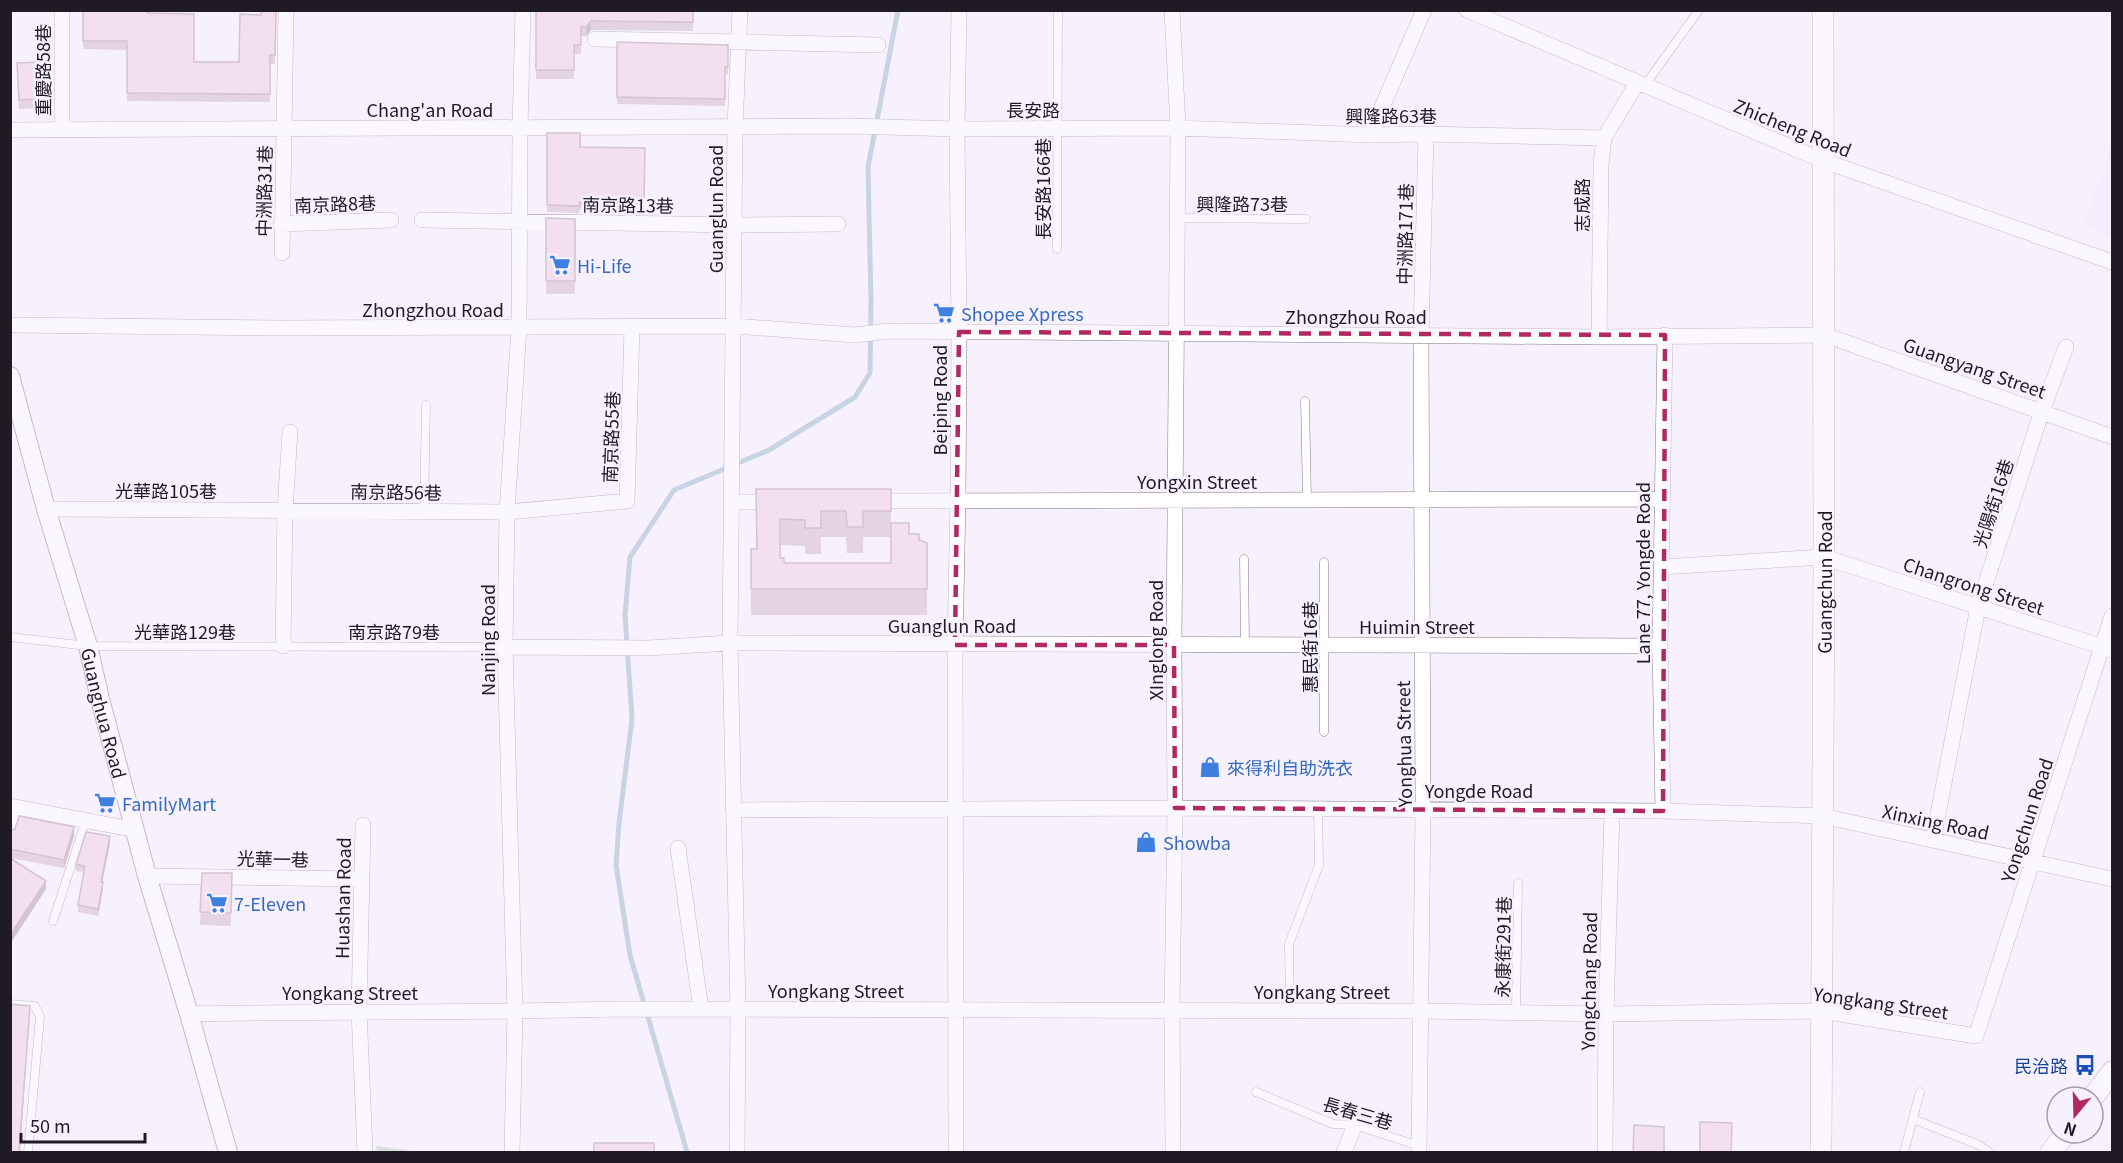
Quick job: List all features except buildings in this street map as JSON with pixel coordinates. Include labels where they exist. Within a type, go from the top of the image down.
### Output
[{"type":"main road","name":"Guangchun Road","points":[[1821,1152],[1825,335],[1823,10]]},
{"type":"main road","points":[[2102,1085],[2112,1072]]},
{"type":"street","name":"重慶路58巷","points":[[62,10],[62,130]]},
{"type":"street","name":"中洲路31巷","points":[[282,253],[286,10]]},
{"type":"street","name":"Nanjing Road","points":[[513,1152],[515,1012],[505,647],[507,512],[519,328],[523,10]]},
{"type":"street","name":"Guanglun Road","points":[[732,497],[735,126],[740,10]]},
{"type":"street","name":"Beiping Road","points":[[956,1152],[955,645],[958,501],[959,10]]},
{"type":"street","name":"XInglong Road","points":[[1172,10],[1178,128],[1173,1152]]},
{"type":"street","points":[[1370,135],[1424,10]]},
{"type":"street","name":"Zhicheng Road","points":[[1467,10],[1824,161],[2112,262]]},
{"type":"street","points":[[595,39],[878,45]]},
{"type":"street","name":"志成路","points":[[1599,337],[1600,164],[1604,138],[1641,85]]},
{"type":"street","name":"Chang'an Road","points":[[10,130],[888,126]]},
{"type":"street","name":"長安路","points":[[888,126],[957,129],[1178,128]]},
{"type":"street","name":"興隆路63巷","points":[[1178,128],[1370,135],[1604,138]]},
{"type":"street","name":"中洲路171巷","points":[[1421,336],[1426,134]]},
{"type":"street","name":"南京路8巷","points":[[281,224],[391,220]]},
{"type":"street","points":[[422,220],[521,222]]},
{"type":"street","name":"南京路13巷","points":[[521,222],[838,224]]},
{"type":"street","name":"Zhongzhou Road","points":[[10,326],[519,328],[734,326],[855,335],[888,332],[959,332],[1599,337],[1825,335]]},
{"type":"street","name":"南京路55巷","points":[[507,512],[627,501],[632,327]]},
{"type":"street","name":"Lane 77, Yongde Road","points":[[1663,811],[1660,646],[1665,335]]},
{"type":"street","name":"Guangyang Street","points":[[1825,335],[2112,436]]},
{"type":"street","name":"Yonghua Street","points":[[1419,1149],[1424,809],[1421,645],[1421,336]]},
{"type":"street","name":"光陽街16巷","points":[[1933,840],[1978,607],[2042,411],[2066,347]]},
{"type":"street","name":"Guanghua Road","points":[[10,376],[46,508],[88,646],[147,876],[228,1152]]},
{"type":"street","points":[[283,646],[285,510],[290,432]]},
{"type":"street","points":[[737,1152],[738,1010],[730,644],[732,497],[791,502]]},
{"type":"street","name":"Yongxin Street","points":[[863,501],[1662,499]]},
{"type":"street","name":"光華路105巷","points":[[46,508],[285,510]]},
{"type":"street","name":"南京路56巷","points":[[285,510],[507,512]]},
{"type":"street","points":[[1661,567],[1824,557]]},
{"type":"street","name":"Changrong Street","points":[[1824,557],[2108,649]]},
{"type":"street","name":"Yongchun Road","points":[[1976,1036],[2033,862],[2108,649],[2112,616]]},
{"type":"street","name":"Guanglun Road","points":[[505,647],[648,648],[730,644],[1174,645]]},
{"type":"street","name":"Huimin Street","points":[[1174,645],[1660,646]]},
{"type":"street","points":[[14,807],[136,830]]},
{"type":"street","name":"Yongde Road","points":[[733,810],[1318,808],[1663,811],[1822,816]]},
{"type":"street","name":"Yongchang Road","points":[[1605,1152],[1606,1014],[1612,811]]},
{"type":"street","name":"Xinxing Road","points":[[1822,816],[2112,879]]},
{"type":"street","name":"Huashan Road","points":[[363,825],[359,1010],[365,1152]]},
{"type":"street","points":[[678,848],[701,1009]]},
{"type":"street","name":"光華一巷","points":[[147,876],[362,879]]},
{"type":"street","name":"Yongkang Street","points":[[189,1014],[359,1010],[515,1012],[618,1009],[1290,1010],[1606,1014],[1822,1011],[1976,1036]]},
{"type":"street","points":[[1344,1152],[1355,1125]]},
{"type":"lane","name":"長安路166巷","points":[[1057,249],[1059,10]]},
{"type":"lane","points":[[1641,85],[1699,10]]},
{"type":"lane","name":"興隆路73巷","points":[[1177,218],[1306,219]]},
{"type":"lane","points":[[1305,401],[1307,500]]},
{"type":"lane","points":[[424,511],[426,405]]},
{"type":"lane","points":[[1244,559],[1245,645]]},
{"type":"lane","name":"惠民街16巷","points":[[1324,562],[1324,732]]},
{"type":"lane","name":"光華路129巷","points":[[10,637],[88,646],[283,646]]},
{"type":"lane","name":"南京路79巷","points":[[283,646],[505,647]]},
{"type":"lane","points":[[10,834],[14,807]]},
{"type":"lane","points":[[1290,1010],[1289,944],[1319,866],[1318,808]]},
{"type":"lane","points":[[53,921],[86,820]]},
{"type":"lane","name":"永康街291巷","points":[[1516,1012],[1518,883]]},
{"type":"lane","points":[[10,1004],[35,1006],[40,1017],[28,1152]]},
{"type":"lane","name":"長春三巷","points":[[1256,1092],[1333,1124],[1355,1125],[1419,1149]]},
{"type":"lane","points":[[1904,1152],[1920,1092]]},
{"type":"lane","points":[[1913,1119],[1979,1145],[1989,1152]]},
{"type":"highlighted area","points":[[959,332],[1665,335],[1663,811],[1175,808],[1174,645],[955,645]]},
{"type":"shaded area","points":[[2112,144],[2112,236],[2084,226]]},
{"type":"green space","points":[[376,1146],[420,1152],[377,1152]]},
{"type":"waterway","points":[[687,1152],[630,955],[616,865],[632,719],[625,615],[630,557],[674,490],[769,450],[855,397],[870,373],[868,167],[898,10]]},
{"type":"place","name":"Hi-Life","points":[[560,265]]},
{"type":"place","name":"Shopee Xpress","points":[[944,313]]},
{"type":"place","name":"來得利自助洗衣","points":[[1210,767]]},
{"type":"place","name":"FamilyMart","points":[[105,803]]},
{"type":"place","name":"Showba","points":[[1146,842]]},
{"type":"place","name":"7-Eleven","points":[[217,903]]},
{"type":"place","name":"民治路","points":[[2085,1065]]}]
